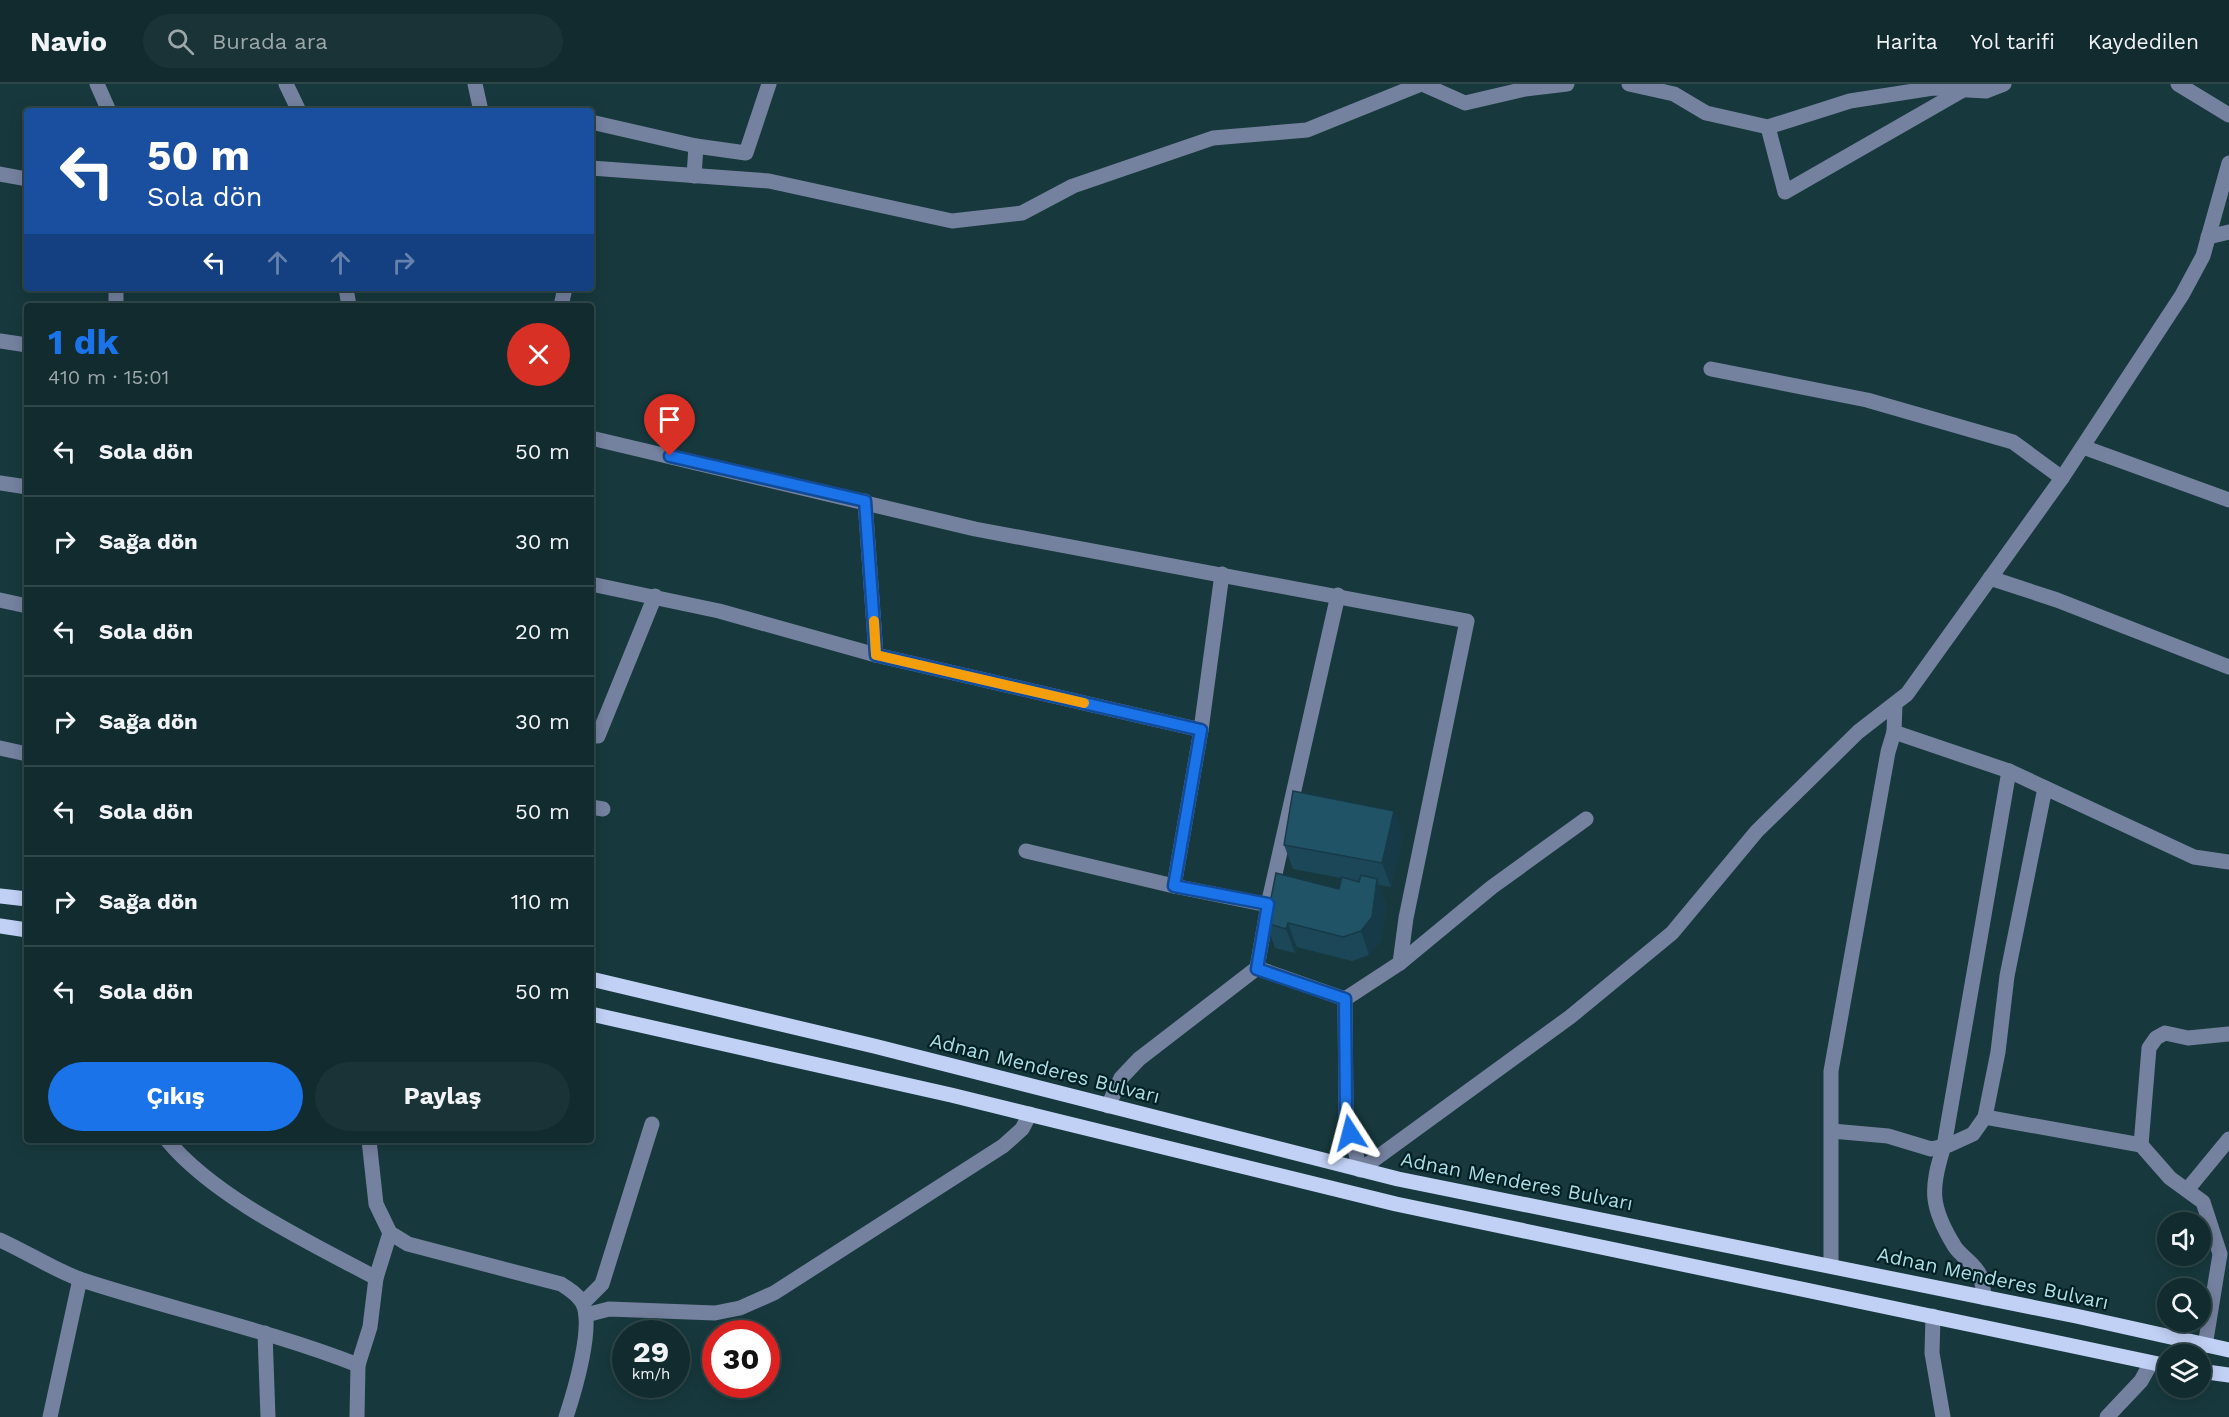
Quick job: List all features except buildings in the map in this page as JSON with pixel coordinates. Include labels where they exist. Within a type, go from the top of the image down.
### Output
[{"type":"main road","points":[[0,896],[24,899]]},
{"type":"main road","points":[[0,926],[24,930]]},
{"type":"main road","name":"Adnan Menderes Bulvarı","points":[[594,981],[874,1046],[1360,1170],[1985,1298],[2196,1344]]},
{"type":"main road","points":[[594,1015],[1030,1114],[1407,1207],[2157,1364]]},
{"type":"main road","name":"Adnan Menderes Bulvarı","points":[[2211,1347],[2229,1350]]},
{"type":"main road","points":[[2211,1373],[2229,1376]]},
{"type":"street","points":[[97,84],[108,108]]},
{"type":"street","points":[[286,84],[298,108]]},
{"type":"street","points":[[475,84],[480,108]]},
{"type":"street","points":[[594,123],[696,146],[746,153],[769,84]]},
{"type":"street","points":[[594,168],[769,181],[952,221],[1022,213],[1073,186],[1213,138],[1307,130],[1421,84],[1465,103],[1567,84]]},
{"type":"street","points":[[1629,84],[1674,94],[1706,112],[1768,127],[1850,101],[1933,88],[1986,91],[2004,84]]},
{"type":"street","points":[[2178,84],[2229,115]]},
{"type":"street","points":[[1768,127],[1785,192],[1965,90]]},
{"type":"street","points":[[694,176],[696,146]]},
{"type":"street","points":[[1345,999],[1346,1114],[1360,1170],[1570,1017],[1672,933],[1757,831],[1858,732],[1907,694],[2062,478],[2182,296],[2203,256],[2229,163]]},
{"type":"street","points":[[0,174],[24,178]]},
{"type":"street","points":[[2208,237],[2229,232]]},
{"type":"street","points":[[0,341],[24,345]]},
{"type":"street","points":[[1711,369],[1866,400],[2013,442],[2062,478]]},
{"type":"street","points":[[594,439],[865,501],[975,529],[1338,595],[1467,621],[1406,918],[1400,963]]},
{"type":"street","points":[[2083,447],[2229,500]]},
{"type":"street","points":[[0,483],[24,487]]},
{"type":"street","points":[[865,501],[876,655]]},
{"type":"street","points":[[1174,886],[1201,730],[1222,574]]},
{"type":"street","points":[[1990,578],[2057,600],[2229,667]]},
{"type":"street","points":[[594,585],[719,611],[876,655],[1201,730]]},
{"type":"street","points":[[1108,1106],[1121,1078],[1139,1059],[1257,969],[1268,904],[1338,595]]},
{"type":"street","points":[[594,736],[598,736],[655,596]]},
{"type":"street","points":[[0,600],[24,605]]},
{"type":"street","points":[[1831,1266],[1833,1131],[1831,1071],[1888,752],[1894,732],[1895,704]]},
{"type":"street","points":[[1894,732],[2009,771],[2194,856],[2229,862]]},
{"type":"street","points":[[0,748],[24,753]]},
{"type":"street","points":[[1985,1298],[1979,1273],[1956,1248],[1935,1202],[1934,1180],[1944,1146],[2009,771]]},
{"type":"street","points":[[1833,1131],[1888,1136],[1930,1149],[1944,1146],[1972,1134],[1985,1117],[1998,1052],[2007,976],[2044,788]]},
{"type":"street","points":[[1345,999],[1400,963],[1492,887],[1586,819]]},
{"type":"street","points":[[1026,851],[1174,886],[1268,904]]},
{"type":"street","points":[[1257,969],[1345,999]]},
{"type":"street","points":[[2141,1145],[2150,1048],[2156,1038],[2165,1033],[2188,1038],[2229,1034]]},
{"type":"street","points":[[585,1309],[714,1314],[740,1308],[774,1293],[993,1152],[1022,1129],[1030,1114]]},
{"type":"street","points":[[1985,1117],[2141,1145],[2170,1178],[2203,1202],[2220,1254],[2221,1292],[2206,1344]]},
{"type":"street","points":[[585,1309],[602,1284],[652,1124]]},
{"type":"street","points":[[2187,1190],[2229,1139]]},
{"type":"street","points":[[169,1143],[178,1154],[248,1208],[376,1278]]},
{"type":"street","points":[[369,1143],[376,1204],[390,1233],[417,1247],[561,1284],[573,1291],[585,1309],[586,1330],[574,1395],[566,1417]]},
{"type":"street","points":[[357,1417],[358,1365],[370,1327],[376,1278],[390,1233]]},
{"type":"street","points":[[0,1240],[80,1279],[169,1308],[311,1347],[358,1365]]},
{"type":"street","points":[[50,1417],[80,1279]]},
{"type":"street","points":[[1934,1316],[1932,1353],[1943,1417]]},
{"type":"street","points":[[265,1333],[268,1417]]},
{"type":"street","points":[[2107,1417],[2141,1381],[2151,1363]]},
{"type":"slow traffic","points":[[874,621],[876,655],[1084,703]]},
{"type":"route","points":[[670,456],[865,501],[876,655],[1201,730],[1174,886],[1268,904],[1257,969],[1345,999],[1346,1114],[1350,1133]]}]
